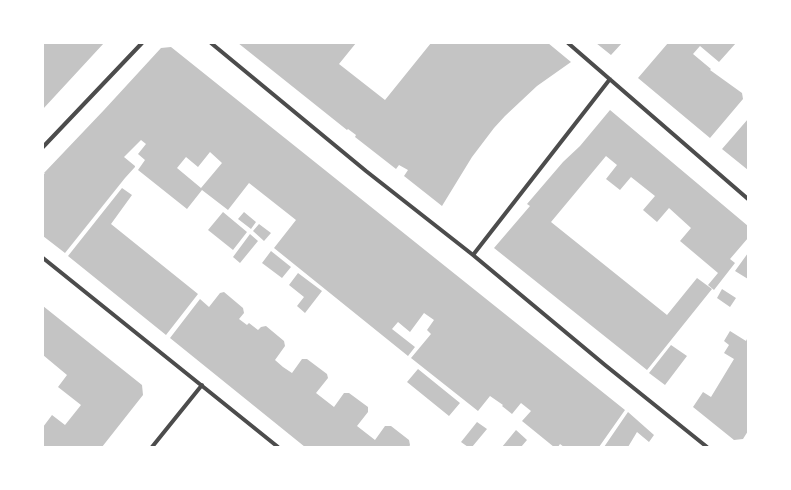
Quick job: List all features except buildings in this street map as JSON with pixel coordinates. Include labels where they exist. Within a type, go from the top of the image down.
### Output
[{"type":"street","points":[[43,147],[142,43]]},
{"type":"street","points":[[211,43],[366,171],[473,255],[605,365],[707,447]]},
{"type":"street","points":[[568,43],[748,199]]},
{"type":"street","points":[[473,255],[610,80]]},
{"type":"street","points":[[43,258],[278,447]]},
{"type":"street","points":[[152,447],[202,385]]}]
